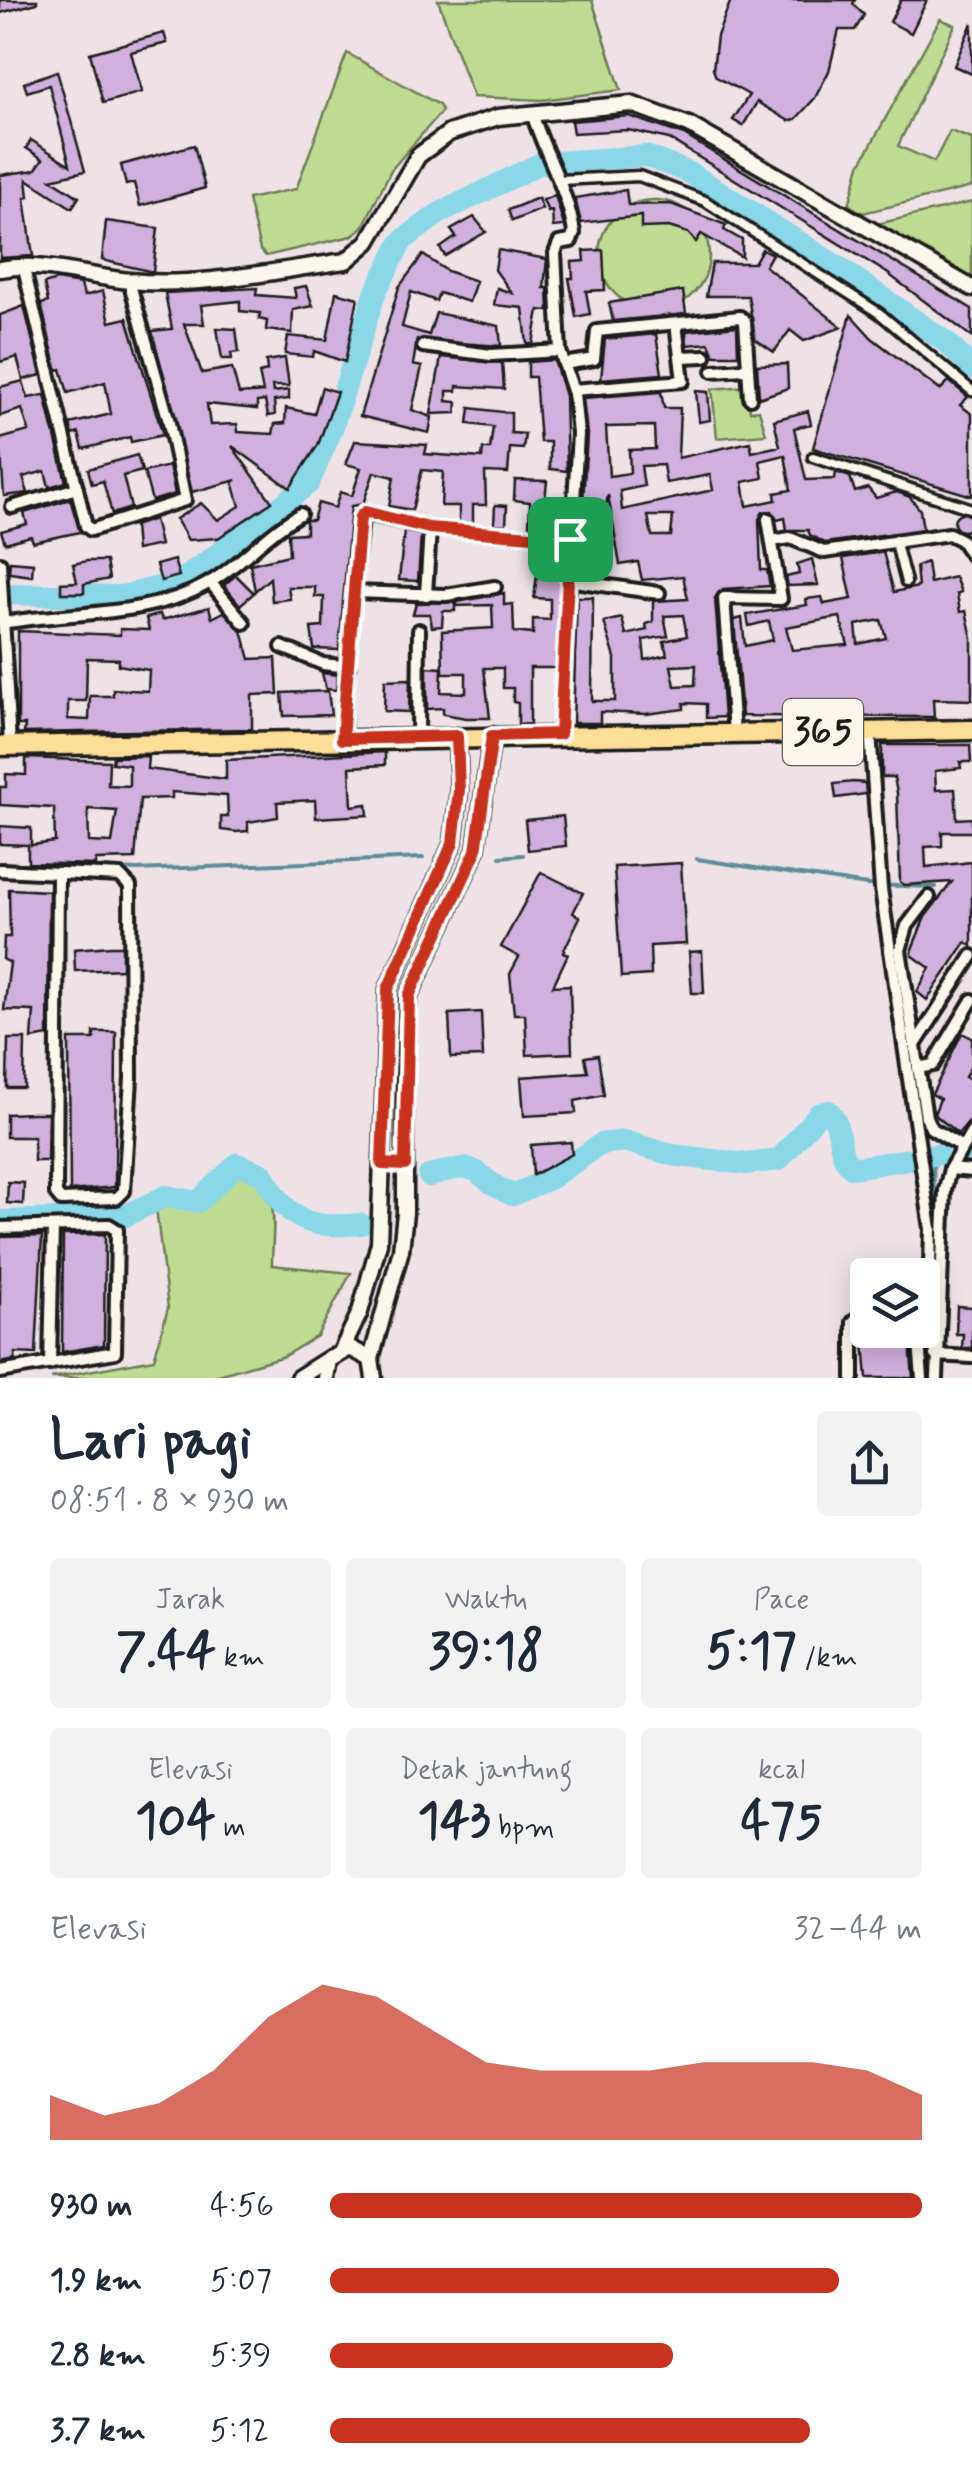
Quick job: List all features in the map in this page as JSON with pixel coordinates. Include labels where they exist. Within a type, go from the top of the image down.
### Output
[{"type":"main road","name":"365","points":[[5,746],[972,730]]},
{"type":"street","points":[[0,269],[22,265],[129,281],[235,277],[346,261],[368,242],[418,156],[449,133],[532,113],[631,104],[666,114],[972,292]]},
{"type":"street","points":[[532,113],[574,234],[572,240],[558,243],[555,253],[560,351],[573,390],[578,434],[566,580],[560,734]]},
{"type":"street","points":[[557,177],[639,176],[705,201],[879,313],[972,391]]},
{"type":"street","points":[[22,265],[91,530],[184,503],[168,418],[129,281]]},
{"type":"street","points":[[564,364],[594,359],[598,331],[743,318],[750,398]]},
{"type":"street","points":[[573,390],[682,382],[676,324]]},
{"type":"street","points":[[423,346],[492,355],[560,351]]},
{"type":"street","points":[[682,357],[705,356]]},
{"type":"street","points":[[713,371],[746,369]]},
{"type":"street","points":[[813,457],[972,510]]},
{"type":"street","points":[[12,508],[77,488]]},
{"type":"street","points":[[342,739],[363,513],[430,528],[570,539]]},
{"type":"street","points":[[2,615],[140,606],[179,597],[210,582],[271,530],[300,514]]},
{"type":"street","points":[[734,733],[724,598],[781,599],[768,519]]},
{"type":"street","points":[[426,595],[430,528]]},
{"type":"street","points":[[772,541],[790,538],[824,552],[949,534],[961,540],[972,556]]},
{"type":"street","points":[[894,540],[906,582]]},
{"type":"street","points":[[0,563],[5,746]]},
{"type":"street","points":[[566,580],[659,593]]},
{"type":"street","points":[[210,582],[244,623]]},
{"type":"street","points":[[353,592],[426,595],[495,587]]},
{"type":"street","points":[[418,737],[419,630]]},
{"type":"street","points":[[282,647],[324,664],[349,668]]},
{"type":"street","points":[[870,731],[880,884],[924,1168],[932,1230],[930,1258]]},
{"type":"street","points":[[326,1378],[326,1368],[360,1312],[379,1242],[388,989],[444,869],[457,825],[457,736]]},
{"type":"street","points":[[375,1370],[380,1319],[401,1250],[409,996],[462,885],[480,828],[492,736]]},
{"type":"street","points":[[457,825],[471,816],[480,828]]},
{"type":"street","points":[[0,870],[120,876],[130,886],[131,1078],[124,1192],[117,1198],[61,1200],[56,1194],[58,873]]},
{"type":"street","points":[[929,898],[907,926],[900,950],[914,1046],[931,1128],[972,1171]]},
{"type":"street","points":[[914,1046],[972,956]]},
{"type":"street","points":[[918,1068],[933,1065],[972,1000]]},
{"type":"street","points":[[938,1378],[936,1355],[956,1158],[972,1131]]},
{"type":"street","points":[[382,1164],[405,1165]]},
{"type":"street","points":[[0,1228],[110,1225],[117,1230],[116,1349],[110,1354],[0,1372]]},
{"type":"street","points":[[50,1364],[53,1227]]},
{"type":"street","points":[[360,1312],[365,1324],[380,1319]]},
{"type":"street","points":[[853,1348],[853,1378]]},
{"type":"street","points":[[920,1348],[922,1378]]},
{"type":"street","points":[[298,1378],[338,1352],[358,1350],[375,1370]]},
{"type":"street","points":[[936,1355],[972,1358]]},
{"type":"green space","points":[[438,0],[592,0],[621,90],[542,100],[473,97]]},
{"type":"green space","points":[[940,19],[955,25],[898,146],[934,162],[950,131],[972,139],[972,187],[863,213],[849,205],[860,165]]},
{"type":"green space","points":[[347,53],[439,105],[442,111],[391,170],[363,227],[352,236],[266,256],[260,250],[248,199],[296,189]]},
{"type":"green space","points":[[654,200],[675,204],[693,216],[705,234],[709,255],[705,276],[693,294],[675,306],[654,310],[633,306],[615,294],[603,276],[599,255],[603,234],[615,216],[633,204]]},
{"type":"green space","points":[[972,202],[972,280],[877,224]]},
{"type":"green space","points":[[747,386],[750,411],[759,410],[766,434],[717,438],[712,389]]},
{"type":"green space","points":[[244,1167],[265,1185],[270,1197],[272,1265],[351,1273],[317,1336],[284,1356],[208,1378],[51,1378],[154,1359],[168,1308],[156,1208],[149,1206],[203,1204],[231,1174]]},
{"type":"building","points":[[0,0],[37,0],[37,3],[0,13]]},
{"type":"building","points":[[731,0],[855,0],[853,4],[864,15],[855,30],[839,30],[829,71],[815,98],[796,119],[789,121],[757,102],[743,126],[733,120],[749,95],[716,77],[713,69],[717,36]]},
{"type":"building","points":[[901,0],[927,0],[911,33],[890,22]]},
{"type":"building","points":[[972,23],[972,74],[954,66]]},
{"type":"building","points":[[164,33],[167,43],[131,52],[142,92],[103,103],[90,53]]},
{"type":"building","points":[[57,71],[85,171],[51,179],[79,197],[72,208],[27,179],[29,197],[25,198],[33,256],[0,258],[0,175],[35,170],[43,159],[26,148],[31,140],[70,165],[49,85],[27,92],[24,83]]},
{"type":"building","points":[[629,116],[684,135],[972,309],[972,337],[887,273],[669,139],[628,130],[573,133],[571,121]]},
{"type":"building","points":[[194,145],[205,188],[140,206],[134,183],[126,185],[121,165]]},
{"type":"building","points":[[626,190],[628,205],[671,204],[726,225],[724,230],[742,240],[742,257],[701,234],[696,242],[688,233],[669,227],[641,228],[641,216],[581,223],[575,198]]},
{"type":"building","points":[[555,195],[564,226],[553,227],[552,211],[548,212],[543,200]]},
{"type":"building","points":[[538,198],[542,209],[512,221],[508,210]]},
{"type":"building","points":[[474,217],[486,232],[445,256],[440,248],[456,237],[451,230]]},
{"type":"building","points":[[106,221],[158,228],[153,272],[102,260]]},
{"type":"building","points":[[762,249],[772,254],[765,266],[842,327],[804,341],[790,330],[774,352],[755,339],[748,296],[706,296],[712,263],[754,263]]},
{"type":"building","points":[[498,250],[547,259],[544,288],[548,288],[549,311],[539,310],[533,344],[527,344],[523,308],[494,305],[497,288],[512,293],[495,270]]},
{"type":"building","points":[[603,250],[605,290],[586,291],[590,314],[576,317],[569,278],[573,278],[572,262],[585,261],[584,251]]},
{"type":"building","points":[[423,255],[447,271],[476,281],[469,302],[439,293],[436,301],[411,292],[402,327],[429,335],[436,313],[499,326],[501,346],[417,340],[413,365],[422,367],[412,410],[432,417],[429,433],[360,416],[399,287]]},
{"type":"building","points":[[56,280],[81,284],[84,296],[103,291],[110,322],[127,318],[163,435],[131,442],[130,437],[83,449],[79,433],[73,435],[70,424],[111,414],[105,382],[68,393],[61,369],[57,370],[41,304],[48,302],[44,284]]},
{"type":"building","points":[[306,286],[313,306],[293,310],[292,333],[266,330],[267,321],[259,319],[260,313],[240,311],[240,301],[201,305],[204,324],[184,324],[202,373],[232,368],[239,394],[263,392],[259,373],[267,371],[266,361],[285,358],[289,386],[272,386],[273,392],[289,390],[289,399],[274,401],[275,415],[268,416],[265,401],[257,402],[257,409],[207,404],[210,425],[237,424],[238,432],[273,434],[275,424],[285,423],[286,408],[314,414],[322,387],[337,392],[318,445],[290,488],[232,446],[272,502],[218,538],[188,540],[176,519],[201,503],[218,520],[240,506],[233,482],[237,480],[192,492],[152,331],[172,329],[165,293],[257,288],[256,295],[296,298],[294,288]]},
{"type":"building","points":[[683,291],[686,314],[613,321],[609,303]]},
{"type":"building","points":[[336,292],[358,298],[345,362],[314,351],[313,357],[285,354],[288,336],[327,340]]},
{"type":"building","points":[[24,306],[41,375],[23,380],[17,357],[0,362],[0,315]]},
{"type":"building","points":[[851,315],[872,338],[940,390],[949,381],[968,397],[960,405],[972,414],[972,496],[813,448]]},
{"type":"building","points":[[737,326],[738,355],[714,355],[709,343],[687,345],[686,331]]},
{"type":"building","points":[[217,328],[236,329],[239,352],[231,353],[232,359],[222,359]]},
{"type":"building","points":[[656,334],[662,374],[601,379],[605,339]]},
{"type":"building","points":[[441,357],[502,363],[504,389],[457,386],[457,391],[447,391],[447,401],[457,402],[456,413],[431,414]]},
{"type":"building","points":[[554,360],[565,396],[567,471],[550,469],[550,442],[540,442],[535,377],[528,377],[528,362]]},
{"type":"building","points":[[787,364],[788,388],[759,398],[757,365]]},
{"type":"building","points":[[23,381],[28,398],[45,395],[66,482],[49,487],[45,471],[23,477],[28,493],[4,496],[0,439],[29,431],[22,409],[0,416],[0,387]]},
{"type":"building","points":[[696,391],[708,392],[710,420],[699,422]]},
{"type":"building","points":[[661,392],[664,408],[680,408],[678,458],[750,442],[752,452],[780,446],[774,420],[808,411],[811,424],[794,428],[806,480],[835,479],[836,472],[850,477],[855,492],[868,488],[876,498],[897,492],[910,497],[920,510],[923,529],[825,543],[808,530],[787,530],[785,518],[777,520],[772,511],[763,512],[759,519],[761,570],[767,570],[770,586],[723,589],[715,598],[724,717],[706,718],[706,704],[684,703],[684,709],[646,714],[600,712],[600,723],[573,723],[577,597],[593,597],[592,701],[615,701],[615,658],[604,622],[622,618],[626,635],[647,630],[646,624],[653,622],[653,601],[688,599],[683,576],[642,580],[638,562],[620,565],[608,495],[604,519],[582,520],[587,434],[583,398]],"holes":[[[654,426],[655,449],[629,450],[630,473],[609,476],[606,427]],[[785,455],[791,490],[775,493],[776,500],[747,506],[743,482],[763,478],[760,461]],[[663,465],[666,483],[710,475],[713,490],[622,510],[620,491],[644,486],[641,466]],[[648,516],[673,516],[671,536],[652,536]],[[683,615],[687,636],[664,641],[667,655],[645,660],[643,640],[668,636],[664,616]],[[696,665],[695,685],[675,686],[671,666]]]},
{"type":"building","points":[[470,408],[511,413],[511,433],[525,434],[523,449],[510,448],[508,473],[485,472],[486,505],[473,505],[473,523],[459,522],[459,506],[441,506],[443,472],[422,470],[412,510],[389,506],[394,477],[374,472],[363,504],[351,506],[339,650],[314,649],[311,628],[323,627],[324,597],[315,597],[315,587],[288,587],[290,599],[272,601],[270,578],[255,591],[250,564],[289,555],[288,534],[306,533],[306,520],[313,520],[318,503],[335,508],[340,492],[352,496],[361,468],[346,464],[355,441],[427,445],[425,454],[482,458],[483,449],[490,449],[493,427],[468,424]]},
{"type":"building","points":[[137,455],[142,471],[123,476],[131,508],[112,514],[103,481],[92,484],[88,469]]},
{"type":"building","points":[[169,466],[175,494],[152,501],[144,472]]},
{"type":"building","points":[[515,480],[547,481],[543,519],[564,519],[563,530],[529,527],[530,502],[514,500]]},
{"type":"building","points":[[70,499],[80,532],[33,542],[31,536],[5,543],[1,531],[27,524],[24,513]]},
{"type":"building","points":[[495,505],[507,506],[506,525],[494,524]]},
{"type":"building","points":[[963,513],[972,522],[963,531],[954,522]]},
{"type":"building","points":[[154,519],[160,545],[136,550],[134,526]]},
{"type":"building","points":[[404,531],[421,535],[418,581],[399,580]]},
{"type":"building","points":[[580,540],[602,542],[599,576],[578,573]]},
{"type":"building","points":[[883,552],[894,592],[918,587],[916,566],[927,562],[930,583],[955,577],[961,592],[957,594],[960,612],[966,611],[972,638],[972,700],[933,699],[934,717],[742,716],[734,620],[742,618],[745,646],[773,640],[769,621],[749,626],[747,615],[807,605],[806,599],[822,597],[824,604],[852,599],[843,558]],"holes":[[[840,617],[848,645],[792,650],[786,627]],[[881,620],[886,638],[858,644],[856,625]]]},
{"type":"building","points":[[812,559],[818,585],[788,586],[786,577],[799,574],[797,564]]},
{"type":"building","points":[[174,560],[179,576],[161,581],[156,565]]},
{"type":"building","points":[[10,561],[33,563],[32,576],[9,573]]},
{"type":"building","points":[[106,561],[109,579],[84,584],[84,593],[61,593],[61,583],[77,582],[73,564]]},
{"type":"building","points":[[538,567],[561,567],[555,668],[530,668],[530,724],[518,725],[518,703],[513,702],[513,688],[503,688],[503,668],[484,668],[490,718],[466,718],[443,714],[443,708],[427,709],[427,667],[442,668],[441,692],[466,693],[466,673],[443,673],[442,631],[493,628],[492,605],[457,606],[457,602],[504,593],[504,605],[513,604],[514,632],[533,634],[533,619],[550,620],[550,599],[534,598]]},
{"type":"building","points":[[236,575],[254,593],[240,605],[224,585]]},
{"type":"building","points":[[455,602],[455,611],[443,611],[442,626],[432,627],[430,614],[413,614],[416,603]]},
{"type":"building","points":[[209,607],[212,618],[224,612],[242,631],[250,659],[276,658],[278,694],[252,695],[252,729],[24,733],[25,725],[18,725],[18,631],[120,635],[120,629],[149,630],[146,618],[160,614],[162,620]],"holes":[[[87,658],[119,659],[118,665],[149,670],[148,691],[113,689],[113,696],[90,696],[89,720],[68,719],[68,701],[86,701]]]},
{"type":"building","points":[[322,673],[338,675],[336,690],[326,689]]},
{"type":"building","points":[[410,679],[409,712],[384,711],[385,680]]},
{"type":"building","points":[[328,691],[331,715],[284,716],[282,693]]},
{"type":"building","points":[[882,745],[970,745],[971,762],[960,762],[961,768],[935,771],[936,790],[955,789],[957,819],[972,818],[972,832],[942,832],[942,846],[925,847],[926,867],[972,862],[972,946],[966,942],[927,1000],[917,992],[930,968],[912,955],[912,949],[925,917],[952,882],[900,882],[897,793],[894,777],[882,777]]},
{"type":"building","points":[[385,752],[385,765],[350,767],[352,806],[367,804],[368,815],[316,818],[315,800],[277,802],[278,817],[248,822],[248,831],[236,832],[221,830],[221,817],[228,817],[227,796],[172,792],[172,798],[140,799],[135,859],[96,860],[96,865],[28,863],[28,845],[0,844],[0,826],[31,828],[31,845],[55,842],[54,808],[0,805],[0,787],[6,787],[6,774],[26,775],[26,758],[109,761],[108,785],[129,786],[129,765],[112,763],[113,757],[148,756],[147,769],[226,779],[226,760]],"holes":[[[88,809],[117,811],[112,843],[89,842]]]},
{"type":"building","points":[[865,783],[866,794],[836,798],[834,784]]},
{"type":"building","points":[[563,816],[566,846],[528,850],[525,820]]},
{"type":"building","points":[[681,863],[686,944],[650,946],[651,975],[621,977],[614,867]]},
{"type":"building","points":[[541,872],[583,893],[573,913],[580,917],[563,952],[568,954],[553,986],[570,985],[572,1053],[527,1055],[525,1014],[514,1014],[510,974],[519,957],[501,947]]},
{"type":"building","points":[[9,889],[49,891],[48,1036],[32,1039],[34,1011],[4,1010],[10,963],[3,959],[4,937],[10,937]]},
{"type":"building","points":[[122,946],[122,969],[75,971],[74,949]]},
{"type":"building","points":[[702,951],[704,993],[692,993],[689,952]]},
{"type":"building","points":[[481,1012],[483,1057],[451,1058],[449,1014]]},
{"type":"building","points":[[94,1032],[116,1032],[115,1187],[70,1191],[69,1039],[94,1039]]},
{"type":"building","points":[[962,1033],[972,1038],[972,1064],[965,1077],[972,1081],[972,1117],[958,1134],[934,1114],[940,1099],[932,1094]]},
{"type":"building","points":[[8,1039],[25,1039],[24,1088],[7,1088]]},
{"type":"building","points":[[598,1055],[604,1095],[575,1101],[576,1113],[524,1116],[521,1077],[588,1072],[585,1057]]},
{"type":"building","points":[[48,1113],[47,1161],[34,1161],[34,1137],[6,1137],[6,1114]]},
{"type":"building","points":[[571,1142],[572,1154],[533,1175],[531,1145]]},
{"type":"building","points":[[8,1182],[24,1183],[23,1204],[7,1203]]},
{"type":"building","points":[[105,1234],[104,1345],[62,1352],[63,1235]]},
{"type":"building","points":[[42,1236],[36,1354],[15,1353],[15,1360],[0,1363],[0,1237]]},
{"type":"building","points":[[957,1306],[972,1307],[972,1348],[962,1348],[963,1334],[956,1334]]},
{"type":"building","points":[[864,1348],[910,1348],[913,1378],[867,1378]]},
{"type":"waterway","points":[[0,594],[122,596],[179,582],[264,520],[309,483],[332,429],[375,293],[402,241],[438,214],[541,163],[646,156],[690,173],[840,268],[946,342],[972,368]]},
{"type":"waterway","points":[[500,857],[523,855]]},
{"type":"waterway","points":[[0,863],[137,870],[423,858]]},
{"type":"waterway","points":[[697,859],[867,885],[936,887]]},
{"type":"waterway","points":[[429,1176],[470,1169],[513,1195],[551,1178],[601,1144],[624,1141],[672,1155],[746,1164],[779,1160],[818,1114],[829,1111],[837,1125],[844,1156],[853,1168],[940,1154],[972,1162]]},
{"type":"waterway","points":[[930,1378],[925,1309],[936,1278],[933,1155]]},
{"type":"waterway","points":[[0,1221],[123,1217],[166,1196],[198,1202],[237,1164],[263,1174],[282,1203],[301,1219],[327,1225],[361,1224]]},
{"type":"route","points":[[365,512],[429,528],[570,539],[560,734],[492,736],[476,851],[409,996],[405,1021],[405,1165],[382,1164],[384,1018],[388,989],[444,869],[457,825],[459,788],[457,736],[342,739],[360,517],[365,512]]}]
